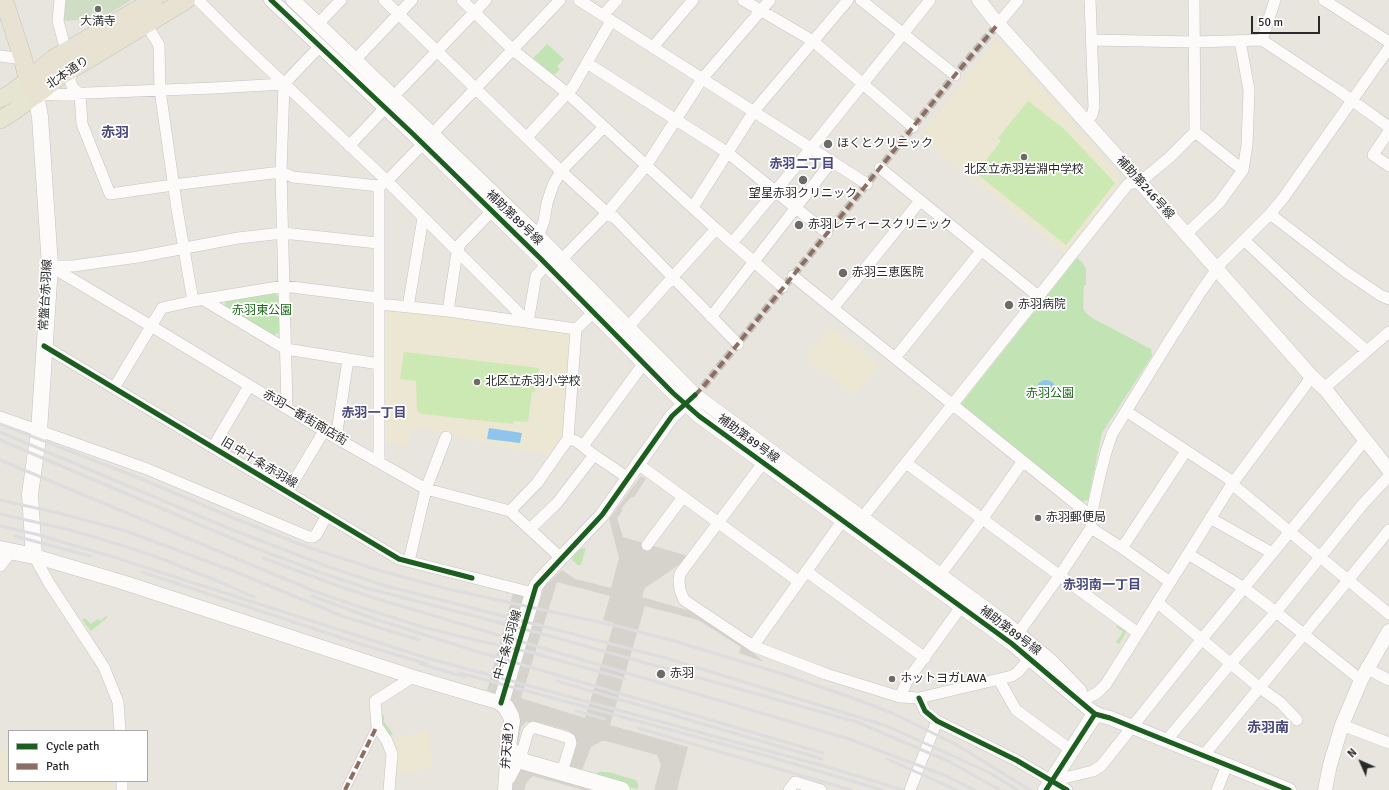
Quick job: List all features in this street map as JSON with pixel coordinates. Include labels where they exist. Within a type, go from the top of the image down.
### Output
[{"type":"highway","name":"北本通り","points":[[4,0],[23,59],[34,82]]},
{"type":"highway","name":"北本通り","points":[[15,0],[34,82]]},
{"type":"highway","name":"北本通り","points":[[34,82],[53,59],[154,0]]},
{"type":"highway","name":"北本通り","points":[[34,82],[72,68],[186,0]]},
{"type":"main road","points":[[0,99],[34,82]]},
{"type":"main road","points":[[0,120],[16,110],[34,82]]},
{"type":"main road","name":"常盤台赤羽線","points":[[34,82],[40,117],[50,266],[40,431],[30,494],[34,556]]},
{"type":"main road","points":[[6,550],[34,556]]},
{"type":"main road","name":"中十条赤羽線","points":[[502,703],[533,593]]},
{"type":"main road","name":"弁天通り","points":[[502,703],[506,706],[512,721],[508,746]]},
{"type":"main road","points":[[1049,785],[1071,750],[1103,716]]},
{"type":"main road","points":[[508,746],[514,754],[527,761],[622,790]]},
{"type":"street","points":[[60,0],[58,21],[66,51]]},
{"type":"street","points":[[198,0],[349,146],[383,184],[423,218],[528,322]]},
{"type":"street","name":"補助第89号線","points":[[271,0],[320,46],[389,102],[427,139],[538,236],[628,327],[690,400],[862,518],[940,575],[1087,698],[1103,716]]},
{"type":"street","name":"補助第89号線","points":[[293,0],[355,60],[389,102]]},
{"type":"street","points":[[318,24],[340,0]]},
{"type":"street","points":[[384,0],[436,52],[561,170],[607,213],[615,218],[738,344]]},
{"type":"street","points":[[355,60],[412,0]]},
{"type":"street","points":[[462,0],[513,50],[567,94],[716,229],[783,287]]},
{"type":"street","points":[[349,146],[486,0]]},
{"type":"street","points":[[379,461],[378,244],[383,184],[560,0]]},
{"type":"street","points":[[579,0],[812,147],[867,184]]},
{"type":"street","points":[[527,137],[573,87],[587,63],[607,18],[617,0]]},
{"type":"street","points":[[653,47],[693,0]]},
{"type":"street","points":[[743,0],[813,41],[913,127]]},
{"type":"street","points":[[561,260],[607,213],[646,166],[702,78],[770,0]]},
{"type":"street","points":[[693,207],[754,111],[848,0]]},
{"type":"street","points":[[861,0],[955,75]]},
{"type":"street","points":[[732,243],[812,147],[930,0]]},
{"type":"street","name":"補助第246号線","points":[[979,0],[998,24],[1311,376],[1325,389],[1388,468]]},
{"type":"street","points":[[998,24],[1018,0]]},
{"type":"street","points":[[1085,121],[1092,116],[1094,107],[1090,0]]},
{"type":"street","points":[[753,646],[843,520],[862,518],[1128,184],[1140,182],[1170,157],[1195,132],[1194,0]]},
{"type":"street","points":[[1262,40],[1275,0]]},
{"type":"street","points":[[1324,0],[1389,42]]},
{"type":"street","points":[[146,24],[159,45],[160,90],[174,185],[184,248],[198,301],[286,349],[379,364]]},
{"type":"street","points":[[1091,40],[1194,42],[1262,40],[1389,127]]},
{"type":"street","points":[[1186,234],[1218,203],[1243,170],[1247,145],[1249,90],[1240,41]]},
{"type":"street","points":[[287,408],[281,172],[284,84],[320,46]]},
{"type":"street","points":[[1015,638],[1060,575],[1091,528],[1091,516],[1106,452],[1112,434],[1202,290],[1222,262],[1270,214],[1353,101],[1389,48]]},
{"type":"street","points":[[0,56],[23,59]]},
{"type":"street","points":[[587,63],[728,153],[827,234]]},
{"type":"street","points":[[72,68],[70,77],[71,85],[80,94],[82,124],[110,194],[281,172],[293,176],[383,184]]},
{"type":"street","points":[[34,82],[80,94],[284,84]]},
{"type":"street","points":[[538,236],[544,221],[547,203],[561,170],[604,127]]},
{"type":"street","points":[[1389,131],[1373,156],[1389,166]]},
{"type":"street","points":[[1195,132],[1243,170]]},
{"type":"street","name":"補助第89号線","points":[[427,139],[492,211],[547,264],[644,363],[763,462],[962,607],[1015,638]]},
{"type":"street","points":[[711,317],[832,161]]},
{"type":"street","points":[[880,168],[1038,296]]},
{"type":"street","points":[[834,308],[920,201]]},
{"type":"street","points":[[448,311],[457,252],[460,244],[492,211]]},
{"type":"street","points":[[1270,214],[1346,272],[1380,295],[1389,299]]},
{"type":"street","points":[[408,307],[423,218]]},
{"type":"street","points":[[628,327],[716,229]]},
{"type":"street","points":[[50,266],[80,265],[138,257],[238,238],[283,233],[378,244]]},
{"type":"street","points":[[1244,240],[1308,300],[1367,351]]},
{"type":"street","points":[[895,358],[981,251]]},
{"type":"street","points":[[528,322],[536,276],[547,264]]},
{"type":"street","name":"赤羽一番街商店街","points":[[50,266],[324,431],[426,489],[510,511],[561,558]]},
{"type":"street","points":[[793,276],[1091,516]]},
{"type":"street","points":[[114,388],[162,308],[284,286],[408,307],[448,311],[576,329]]},
{"type":"street","points":[[510,511],[537,483],[568,440],[576,329],[594,312]]},
{"type":"street","points":[[1325,389],[1389,332]]},
{"type":"street","name":"旧 中十条赤羽線","points":[[44,346],[288,491],[399,559],[533,593]]},
{"type":"street","points":[[336,438],[348,360]]},
{"type":"street","points":[[583,446],[644,363]]},
{"type":"street","points":[[1087,698],[1097,693],[1106,684],[1232,484],[1311,376]]},
{"type":"street","points":[[213,447],[249,386]]},
{"type":"street","points":[[533,593],[538,582],[602,515],[672,416],[690,400]]},
{"type":"street","points":[[1126,411],[1229,479],[1232,484],[1389,614]]},
{"type":"street","points":[[0,417],[147,469],[310,537],[316,535],[327,515]]},
{"type":"street","points":[[288,491],[324,431]]},
{"type":"street","points":[[409,561],[426,489],[446,437]]},
{"type":"street","points":[[568,440],[576,441],[628,478]]},
{"type":"street","points":[[1049,785],[1093,771],[1101,766],[1202,639],[1365,440]]},
{"type":"street","points":[[1122,548],[1186,451]]},
{"type":"street","points":[[530,529],[557,503],[594,455]]},
{"type":"street","points":[[940,575],[983,518],[1023,461]]},
{"type":"street","points":[[763,462],[680,574],[680,590],[684,600],[753,646],[826,674],[900,697],[919,698],[1012,676],[1018,672],[1034,653]]},
{"type":"street","points":[[906,463],[1138,632]]},
{"type":"street","points":[[638,464],[798,581]]},
{"type":"street","points":[[1166,741],[1276,612],[1362,505],[1388,468]]},
{"type":"street","points":[[647,544],[683,497]]},
{"type":"street","points":[[1210,518],[1272,553]]},
{"type":"street","points":[[1091,528],[1170,582]]},
{"type":"street","points":[[1203,756],[1389,530]]},
{"type":"street","points":[[0,566],[6,550]]},
{"type":"street","points":[[1188,554],[1244,588],[1304,634],[1364,674],[1389,680]]},
{"type":"street","points":[[34,556],[205,608],[269,631],[413,677],[502,703]]},
{"type":"street","points":[[34,556],[49,583],[104,667],[118,702],[120,730]]},
{"type":"street","points":[[806,571],[925,658]]},
{"type":"street","points":[[1158,603],[1260,688],[1281,703],[1297,720]]},
{"type":"street","points":[[900,697],[907,681],[962,607]]},
{"type":"street","points":[[1324,790],[1342,725],[1364,674],[1389,631]]},
{"type":"street","name":"補助第89号線","points":[[1034,653],[1088,709],[1286,789]]},
{"type":"street","points":[[390,790],[392,754],[387,741],[377,726],[375,701],[413,677]]},
{"type":"street","points":[[999,680],[1016,710],[1071,750]]},
{"type":"street","points":[[919,698],[925,711],[937,721],[1016,760],[1049,785],[1067,790]]},
{"type":"street","points":[[910,790],[937,721]]},
{"type":"street","points":[[1342,725],[1389,743]]},
{"type":"street","points":[[345,790],[377,726]]},
{"type":"street","points":[[507,786],[513,772],[527,761],[528,732],[531,728],[536,727],[570,739],[571,743],[562,772]]},
{"type":"street","name":"弁天通り","points":[[507,786],[508,746]]},
{"type":"street","points":[[1217,790],[1228,765]]},
{"type":"street","points":[[789,790],[795,782],[821,790]]},
{"type":"shaded area","name":"北区立赤羽岩淵中学校","points":[[995,41],[1002,43],[1119,175],[1119,183],[1065,253],[923,139],[923,132]]},
{"type":"shaded area","name":"北区立赤羽小学校","points":[[387,308],[569,331],[573,337],[565,439],[552,458],[544,454],[414,427],[406,447],[384,442],[383,312]]},
{"type":"shaded area","points":[[830,327],[879,365],[855,395],[806,357]]},
{"type":"shaded area","points":[[641,476],[646,479],[634,497],[631,497],[621,509],[623,510],[617,518],[623,537],[688,556],[682,563],[645,588],[642,597],[694,612],[742,643],[764,662],[739,653],[741,647],[698,620],[645,606],[610,725],[688,747],[677,790],[654,790],[661,765],[657,755],[606,741],[602,741],[591,747],[582,770],[569,767],[576,742],[569,731],[538,722],[526,722],[521,727],[517,749],[510,700],[544,587],[562,570],[575,579],[611,588],[619,558],[609,519]],"holes":[[[557,582],[610,596],[603,620],[614,623],[585,718],[521,698]]]},
{"type":"shaded area","points":[[513,593],[524,596],[499,694],[487,691]]},
{"type":"shaded area","points":[[426,728],[431,744],[429,745],[433,768],[416,770],[417,774],[394,774],[389,739],[415,734]]},
{"type":"shaded area","points":[[8,742],[8,782],[114,782],[114,790],[0,790],[0,754]]},
{"type":"shaded area","points":[[526,768],[611,790],[583,790],[533,776],[527,782],[524,790],[511,790],[512,780],[520,770]]},
{"type":"green space","points":[[64,0],[131,0],[100,19],[64,21],[62,14]]},
{"type":"green space","points":[[547,44],[564,59],[557,66],[560,69],[554,75],[533,58]]},
{"type":"green space","points":[[1028,101],[1064,129],[1115,183],[1066,245],[976,173],[1001,141],[998,138]]},
{"type":"green space","name":"赤羽公園","points":[[1077,258],[1082,262],[1086,269],[1086,285],[1084,285],[1083,306],[1087,314],[1151,349],[1152,356],[1102,433],[1088,500],[1081,502],[962,406],[962,403]]},
{"type":"green space","name":"赤羽東公園","points":[[273,292],[279,297],[280,332],[272,336],[224,309],[226,299]]},
{"type":"green space","points":[[404,352],[539,368],[535,392],[532,392],[528,422],[514,421],[513,424],[422,414],[417,411],[416,381],[400,379]]},
{"type":"green space","points":[[580,549],[586,549],[581,565],[578,565],[572,560],[572,558]]},
{"type":"green space","points":[[106,616],[108,617],[91,631],[82,620],[85,618],[91,624],[98,619],[100,621]]},
{"type":"green space","points":[[1118,625],[1127,631],[1119,644],[1116,642],[1123,632],[1116,627]]},
{"type":"green space","points":[[379,708],[384,717],[384,722],[393,734],[390,736],[382,723]]},
{"type":"green space","points":[[599,772],[608,772],[636,780],[638,788],[636,789],[597,778],[596,774]]},
{"type":"water","points":[[1046,380],[1053,383],[1056,390],[1053,397],[1046,400],[1039,397],[1036,390],[1039,383]]},
{"type":"water","points":[[489,428],[522,433],[520,443],[487,439]]},
{"type":"tunnel","points":[[695,395],[998,24]]},
{"type":"railway","points":[[0,424],[139,478],[307,547],[381,571],[448,589],[617,626],[671,640],[783,674],[847,696],[892,713],[957,745],[1030,790]]},
{"type":"railway","points":[[0,432],[228,528],[329,567],[383,585],[666,658],[887,726],[988,772],[1018,790]]},
{"type":"railway","points":[[0,440],[250,546],[316,571],[370,589],[539,633],[857,722],[950,762],[1000,790]]},
{"type":"railway","points":[[0,460],[319,593],[423,627],[533,653],[625,679]]},
{"type":"railway","points":[[0,500],[54,512],[126,531],[236,572],[342,616],[419,640]]},
{"type":"railway","points":[[0,514],[70,530],[121,545],[157,557],[254,597]]},
{"type":"railway","points":[[0,526],[39,535],[110,556],[427,658],[831,768],[903,790]]},
{"type":"railway","points":[[15,536],[90,556]]},
{"type":"railway","points":[[263,558],[384,601],[849,739],[944,775],[974,790]]},
{"type":"railway","points":[[142,572],[357,643],[427,664]]},
{"type":"railway","points":[[312,596],[369,617],[472,650],[823,753]]},
{"type":"railway","points":[[421,664],[465,677]]},
{"type":"railway","points":[[460,673],[767,756],[882,790]]},
{"type":"railway","points":[[557,681],[822,759]]},
{"type":"railway","points":[[576,711],[605,719]]},
{"type":"railway","points":[[638,728],[851,790]]},
{"type":"railway","points":[[887,759],[957,790]]},
{"type":"marked path","points":[[695,395],[998,24]]},
{"type":"marked path","points":[[345,790],[377,726]]},
{"type":"cycle path","points":[[271,0],[413,134],[540,258],[673,393],[699,416],[1011,643],[1095,714],[1110,718],[1289,790]]},
{"type":"cycle path","points":[[44,346],[399,559],[472,578]]},
{"type":"cycle path","points":[[501,703],[536,586],[602,515],[672,416],[695,395]]},
{"type":"cycle path","points":[[919,698],[925,711],[937,721],[1016,760],[1067,790]]},
{"type":"cycle path","points":[[1046,790],[1095,714]]},
{"type":"place","name":"大満寺","points":[[98,9]]},
{"type":"place","name":"ほくとクリニック","points":[[828,144]]},
{"type":"place","name":"北区立赤羽岩淵中学校","points":[[1024,157]]},
{"type":"place","name":"望星赤羽クリニック","points":[[803,180]]},
{"type":"place","name":"赤羽レディースクリニック","points":[[799,225]]},
{"type":"place","name":"赤羽三恵医院","points":[[843,273]]},
{"type":"place","name":"赤羽病院","points":[[1009,305]]},
{"type":"place","name":"北区立赤羽小学校","points":[[477,382]]},
{"type":"place","name":"赤羽郵便局","points":[[1038,518]]},
{"type":"place","name":"赤羽","points":[[661,674]]},
{"type":"place","name":"ホットヨガLAVA","points":[[892,679]]},
{"type":"district","name":"赤羽","points":[[115,133]]},
{"type":"district","name":"赤羽二丁目","points":[[802,165]]},
{"type":"district","name":"赤羽一丁目","points":[[374,414]]},
{"type":"district","name":"赤羽南一丁目","points":[[1102,586]]},
{"type":"district","name":"赤羽南","points":[[1268,728]]}]
